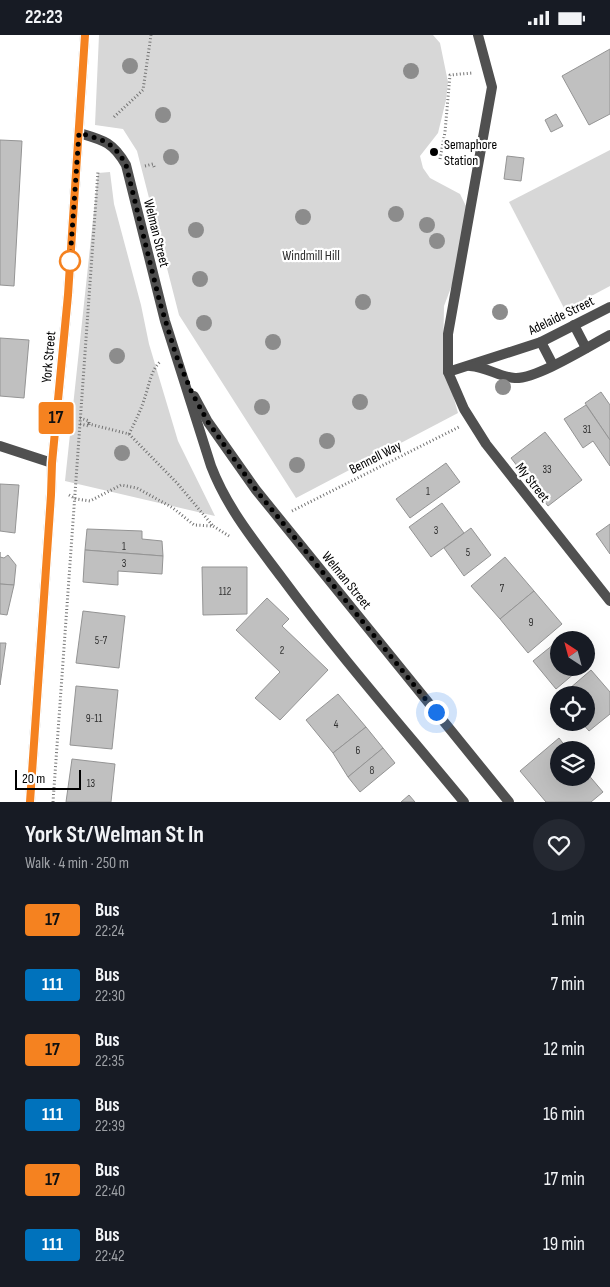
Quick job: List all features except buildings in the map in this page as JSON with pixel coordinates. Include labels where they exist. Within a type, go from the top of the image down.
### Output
[{"type":"street","name":"York Street","points":[[30,802],[52,463],[68,295],[85,35]]},
{"type":"street","points":[[448,372],[448,334],[492,87],[478,35]]},
{"type":"street","name":"Welman Street","points":[[79,133],[107,141],[120,154],[126,165],[160,303],[177,360],[211,466],[219,488],[231,509],[308,613],[464,802]]},
{"type":"street","name":"Adelaide Street","points":[[448,372],[541,342],[610,307]]},
{"type":"street","points":[[574,325],[586,348]]},
{"type":"street","name":"Adelaide Street","points":[[467,366],[479,366],[500,375],[517,378],[534,374],[610,335]]},
{"type":"street","points":[[541,342],[553,365]]},
{"type":"street","name":"Welman Street","points":[[177,360],[208,422],[256,490],[509,802]]},
{"type":"street","name":"My Street","points":[[448,372],[471,421],[486,444],[610,601]]},
{"type":"street","points":[[0,446],[52,463]]},
{"type":"path","points":[[114,117],[143,90],[151,35]]},
{"type":"path","points":[[440,159],[446,132],[450,75],[488,71]]},
{"type":"path","points":[[145,166],[153,164],[154,169]]},
{"type":"path","points":[[53,802],[98,171]]},
{"type":"path","points":[[129,434],[159,363],[177,360]]},
{"type":"path","points":[[80,419],[89,421],[90,424]]},
{"type":"path","name":"Bennell Way","points":[[290,512],[471,421]]},
{"type":"path","points":[[80,424],[89,426],[90,424],[129,434],[177,483],[213,527],[235,539]]},
{"type":"path","points":[[69,495],[76,499],[90,501],[121,485],[136,487],[173,508],[194,525],[213,527]]},
{"type":"green space","name":"Windmill Hill","points":[[99,35],[433,35],[440,43],[448,82],[446,100],[438,133],[420,156],[423,168],[430,178],[460,194],[467,208],[455,277],[444,306],[443,360],[458,413],[296,498],[179,315],[137,151],[123,129],[95,125]]},
{"type":"green space","points":[[610,150],[610,286],[565,310],[509,202]]},
{"type":"green space","points":[[110,172],[114,204],[141,305],[149,344],[178,441],[215,516],[65,481],[98,173]]},
{"type":"bus line","name":"17","points":[[30,802],[52,463],[68,295],[85,35]]},
{"type":"place","name":"Semaphore Station","points":[[434,152]]},
{"type":"route","points":[[70,261],[79,133],[107,141],[120,154],[126,165],[160,303],[179,365],[208,422],[256,490],[436,712]]}]
